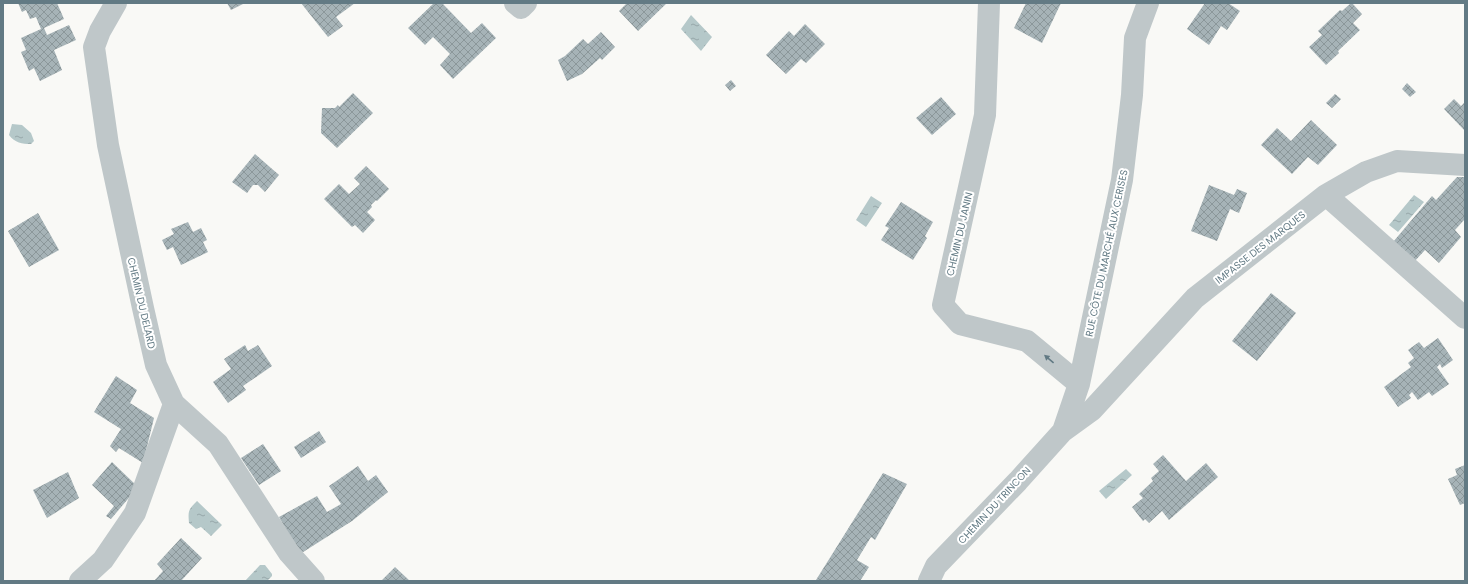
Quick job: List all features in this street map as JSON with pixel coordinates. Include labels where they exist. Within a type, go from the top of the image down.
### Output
[{"type":"street","points":[[100,3],[100,31]]},
{"type":"street","name":"CHEMIN DU DELARD","points":[[116,3],[100,31],[94,47],[108,145],[156,365],[174,404]]},
{"type":"street","points":[[515,3],[521,8],[526,3]]},
{"type":"street","name":"CHEMIN DU JANIN","points":[[989,3],[986,115],[943,305],[960,324],[1027,341],[1079,384]]},
{"type":"street","name":"RUE CÔTE DU MARCHÉ AUX CERISES","points":[[1063,431],[1079,384],[1122,180],[1132,95],[1136,38],[1148,3]]},
{"type":"street","name":"IMPASSE DES MARQUES","points":[[1063,431],[1092,410],[1195,298],[1326,195],[1366,172],[1397,161],[1465,165]]},
{"type":"street","points":[[1326,195],[1338,204],[1465,318]]},
{"type":"street","points":[[80,581],[103,560],[135,513],[174,404],[218,444],[289,553],[314,581]]},
{"type":"street","name":"CHEMIN DU TRINCON","points":[[929,581],[936,566],[1018,481],[1063,431]]},
{"type":"water","points":[[691,15],[712,37],[701,51],[681,29]]},
{"type":"water","points":[[12,124],[22,125],[31,133],[34,141],[31,144],[28,144],[14,140],[9,135]]},
{"type":"water","points":[[1414,195],[1424,202],[1398,232],[1389,225]]},
{"type":"water","points":[[871,196],[882,203],[866,227],[856,220]]},
{"type":"water","points":[[1126,469],[1132,475],[1106,499],[1099,491]]},
{"type":"water","points":[[197,501],[222,525],[211,536],[201,527],[196,529],[189,523],[189,511]]},
{"type":"water","points":[[260,565],[265,565],[272,576],[267,581],[245,581]]},
{"type":"building","points":[[18,3],[57,3],[64,19],[44,28],[47,35],[69,25],[76,40],[54,50],[62,70],[40,81],[34,68],[29,71],[21,52],[26,50],[21,38],[41,29],[36,17],[30,19],[26,10],[22,12]]},
{"type":"building","points":[[227,3],[245,3],[231,10]]},
{"type":"building","points":[[301,3],[355,3],[336,17],[343,26],[328,37]]},
{"type":"building","points":[[434,3],[442,3],[471,33],[482,23],[496,38],[453,79],[440,65],[450,54],[433,37],[425,45],[408,28]]},
{"type":"building","points":[[627,3],[667,3],[638,31],[619,11]]},
{"type":"building","points":[[1026,3],[1061,3],[1042,43],[1014,28]]},
{"type":"building","points":[[1205,3],[1228,3],[1240,11],[1227,30],[1221,26],[1209,45],[1187,29]]},
{"type":"building","points":[[1351,3],[1362,14],[1353,23],[1360,30],[1326,65],[1309,47],[1322,35],[1318,31],[1340,10],[1342,11]]},
{"type":"building","points":[[805,24],[825,44],[806,63],[801,59],[786,74],[766,55],[789,31],[794,36]]},
{"type":"building","points":[[601,32],[615,47],[602,60],[600,58],[582,74],[567,81],[558,60],[565,56],[583,39],[588,44]]},
{"type":"building","points":[[731,80],[736,86],[730,91],[725,85]]},
{"type":"building","points":[[1407,83],[1416,92],[1410,97],[1402,89]]},
{"type":"building","points":[[353,93],[373,113],[337,148],[321,133],[322,108],[335,108],[338,105],[339,107]]},
{"type":"building","points":[[1335,94],[1341,99],[1332,108],[1326,103]]},
{"type":"building","points":[[941,97],[956,114],[932,135],[916,118]]},
{"type":"building","points":[[1454,99],[1461,106],[1465,102],[1465,131],[1444,109]]},
{"type":"building","points":[[1311,120],[1337,145],[1318,165],[1308,157],[1292,174],[1261,145],[1277,128],[1291,141]]},
{"type":"building","points":[[255,154],[279,175],[265,192],[258,185],[253,185],[247,193],[232,182]]},
{"type":"building","points":[[366,166],[389,189],[371,205],[372,207],[367,212],[375,220],[363,233],[355,225],[352,227],[324,199],[339,184],[349,194],[360,184],[354,178]]},
{"type":"building","points":[[1457,177],[1465,177],[1465,219],[1455,230],[1461,237],[1439,263],[1425,250],[1414,262],[1393,242],[1432,196],[1436,200]]},
{"type":"building","points":[[1209,185],[1234,195],[1237,189],[1247,193],[1239,213],[1230,209],[1217,241],[1191,231]]},
{"type":"building","points":[[901,202],[933,222],[925,236],[927,238],[913,260],[881,240],[889,228],[885,226]]},
{"type":"building","points":[[38,213],[59,250],[29,267],[8,231]]},
{"type":"building","points":[[188,222],[193,232],[201,228],[207,240],[203,242],[208,252],[181,265],[173,247],[167,250],[162,240],[174,234],[171,229]]},
{"type":"building","points":[[1271,293],[1296,313],[1257,361],[1232,341]]},
{"type":"building","points":[[1438,338],[1453,360],[1442,368],[1440,364],[1437,367],[1449,384],[1432,396],[1429,392],[1418,400],[1412,392],[1409,395],[1411,398],[1398,407],[1384,387],[1411,367],[1408,363],[1414,358],[1408,350],[1419,342],[1424,348]]},
{"type":"building","points":[[245,345],[248,351],[258,345],[272,366],[243,386],[246,390],[228,403],[213,382],[231,369],[224,359]]},
{"type":"building","points":[[116,376],[137,390],[130,403],[154,418],[143,463],[119,448],[116,452],[110,446],[121,429],[94,412]]},
{"type":"building","points":[[319,431],[326,442],[301,458],[294,447]]},
{"type":"building","points":[[263,444],[281,471],[259,485],[241,458]]},
{"type":"building","points":[[1163,455],[1186,481],[1206,463],[1218,477],[1169,520],[1162,511],[1149,523],[1145,519],[1143,521],[1132,507],[1143,498],[1139,494],[1153,481],[1151,478],[1159,471],[1153,464]]},
{"type":"building","points":[[112,462],[138,487],[111,519],[106,516],[114,506],[92,485]]},
{"type":"building","points":[[1465,465],[1465,503],[1460,505],[1448,479],[1457,475],[1455,469]]},
{"type":"building","points":[[358,466],[368,481],[376,475],[388,492],[352,521],[300,554],[279,517],[317,496],[327,512],[341,504],[329,486]]},
{"type":"building","points":[[68,472],[79,498],[47,518],[33,490]]},
{"type":"building","points":[[883,473],[907,484],[875,540],[871,537],[857,560],[869,567],[860,581],[817,581],[816,580]]},
{"type":"building","points":[[181,538],[202,558],[181,581],[154,581],[163,571],[157,564]]},
{"type":"building","points":[[395,567],[410,581],[381,581]]}]
